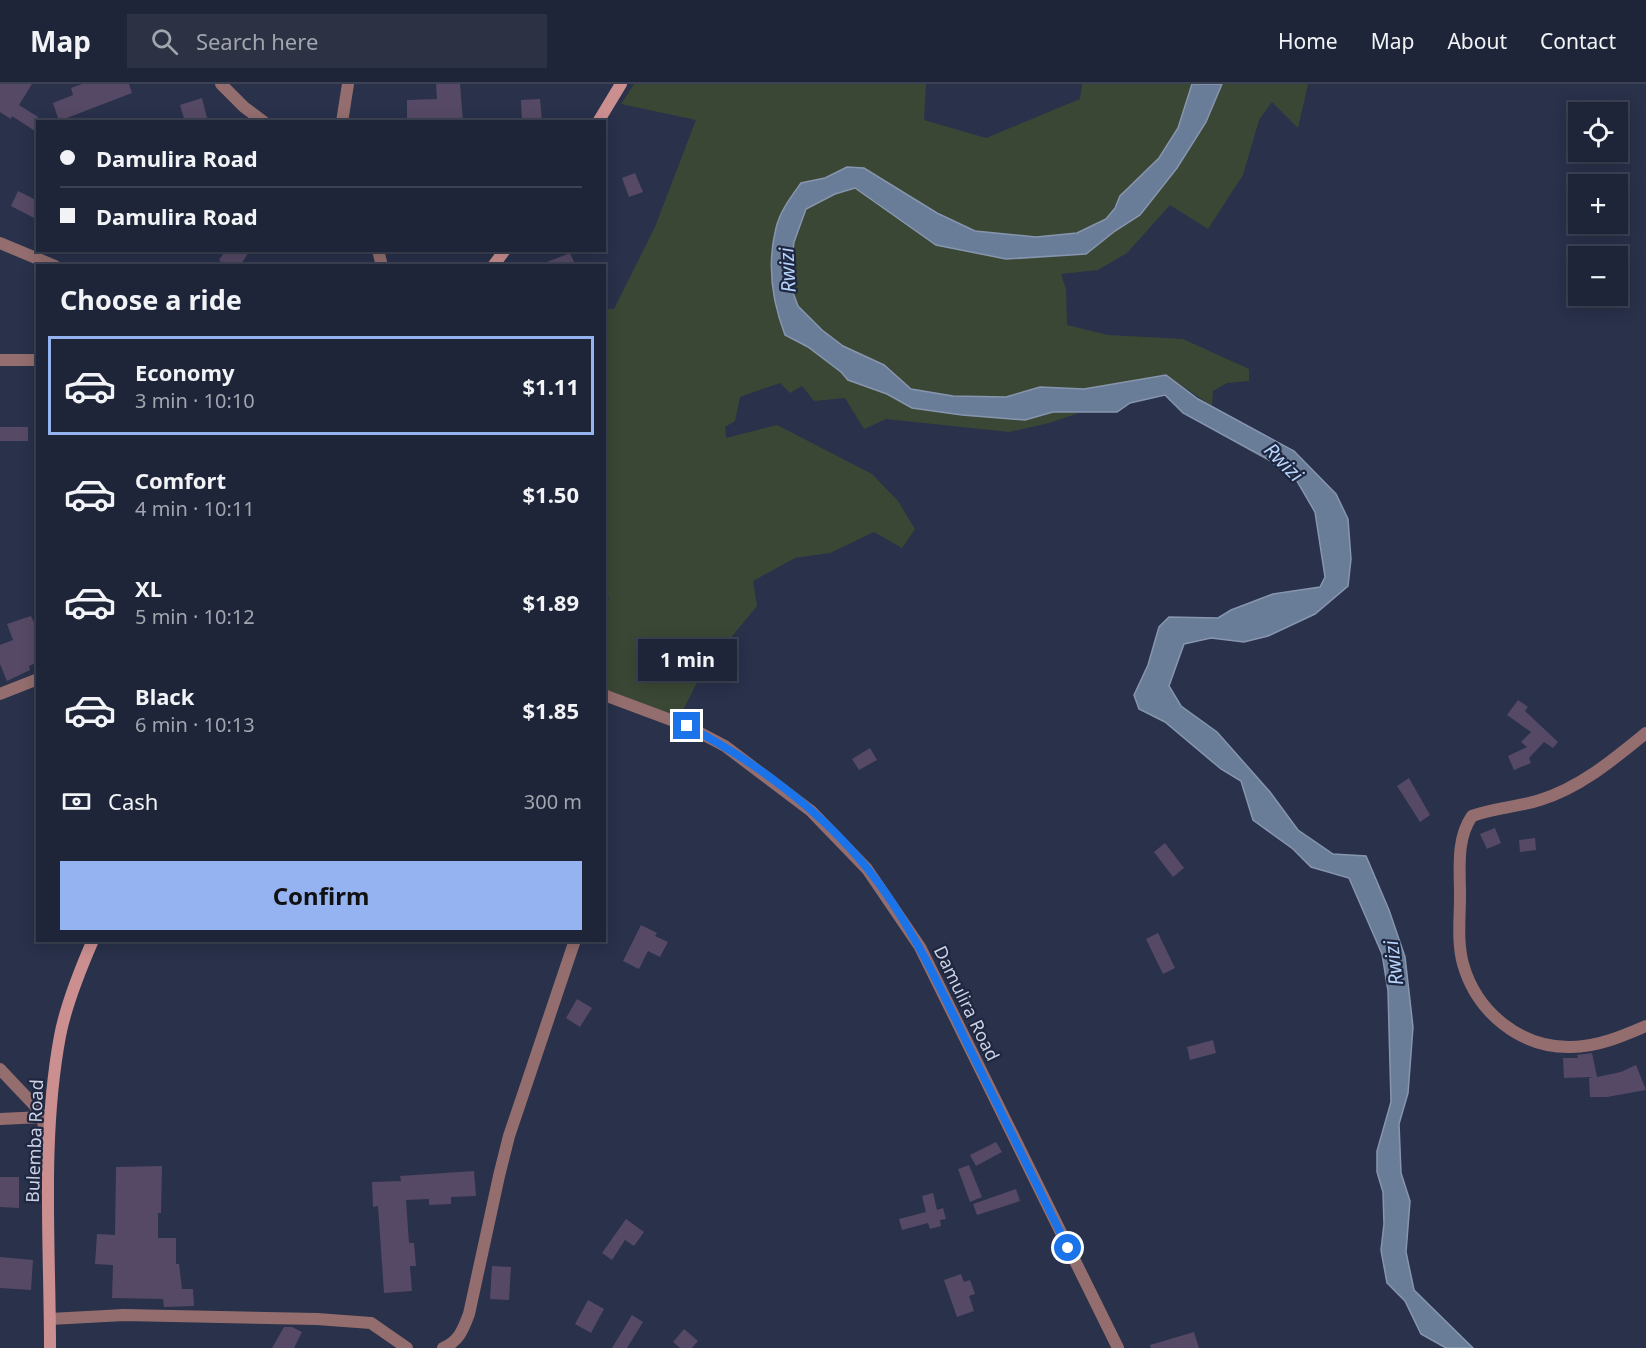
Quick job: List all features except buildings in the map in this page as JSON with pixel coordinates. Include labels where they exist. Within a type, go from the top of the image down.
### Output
[{"type":"main road","points":[[599,120],[621,84]]},
{"type":"main road","name":"Bulemba Road","points":[[50,1348],[50,1150],[53,1083],[61,1034],[92,942]]},
{"type":"street","points":[[221,84],[244,107],[261,120]]},
{"type":"street","points":[[342,120],[348,84]]},
{"type":"street","points":[[0,243],[50,264]]},
{"type":"street","points":[[0,360],[36,360]]},
{"type":"street","points":[[0,694],[36,680]]},
{"type":"street","name":"Damulira Road","points":[[606,696],[687,726],[725,746],[811,811],[867,869],[920,947],[1118,1348]]},
{"type":"street","points":[[1646,733],[1606,765],[1563,792],[1542,800],[1473,816],[1464,832],[1461,849],[1460,948],[1470,983],[1479,998],[1506,1026],[1524,1039],[1542,1044],[1572,1047],[1610,1040],[1646,1026]]},
{"type":"street","points":[[443,1348],[454,1343],[461,1334],[469,1314],[507,1146],[574,942]]},
{"type":"street","points":[[0,1070],[21,1090],[42,1117],[50,1150]]},
{"type":"street","points":[[0,1119],[42,1117]]},
{"type":"street","points":[[50,1319],[124,1315],[316,1319],[371,1323],[407,1348]]},
{"type":"green space","points":[[634,84],[926,84],[924,120],[986,138],[1080,99],[1082,84],[1192,84],[1178,128],[1159,158],[1118,201],[1106,219],[1077,233],[1036,237],[975,231],[847,167],[825,178],[801,183],[771,269],[777,314],[785,335],[808,347],[848,380],[887,394],[912,408],[1025,420],[1053,412],[1079,413],[1009,432],[886,419],[864,429],[845,398],[814,401],[802,386],[790,393],[780,383],[740,397],[735,421],[725,427],[726,438],[777,425],[872,474],[898,501],[915,529],[902,548],[874,532],[830,553],[795,558],[753,581],[757,606],[702,673],[679,718],[606,689],[606,604],[609,598],[606,596],[606,309],[614,309],[655,227],[696,120],[621,104]]},
{"type":"green space","points":[[1222,84],[1308,84],[1298,128],[1272,102],[1259,120],[1243,175],[1208,229],[1170,205],[1127,253],[1098,270],[1061,274],[1066,289],[1067,325],[1108,335],[1183,339],[1249,369],[1249,381],[1227,383],[1213,391],[1212,406],[1166,375],[1084,389],[1040,388],[1006,397],[953,396],[911,389],[884,365],[843,346],[822,330],[798,306],[789,282],[794,242],[806,209],[835,194],[855,188],[936,245],[1006,259],[1086,254],[1140,215],[1177,168],[1206,122]]},
{"type":"water","name":"Rwizi","points":[[1192,84],[1222,84],[1206,122],[1177,168],[1140,215],[1086,254],[1006,259],[936,245],[855,188],[835,194],[806,209],[794,242],[789,282],[798,306],[822,330],[843,346],[884,365],[911,389],[953,396],[1006,397],[1040,387],[1084,389],[1166,375],[1198,399],[1294,451],[1336,494],[1348,519],[1351,559],[1348,586],[1315,614],[1268,636],[1244,642],[1211,638],[1184,644],[1169,686],[1181,706],[1217,732],[1270,792],[1298,830],[1333,854],[1366,856],[1389,910],[1405,957],[1413,1027],[1408,1093],[1399,1124],[1401,1173],[1410,1201],[1406,1252],[1414,1290],[1473,1348],[1446,1348],[1421,1334],[1405,1301],[1387,1283],[1381,1250],[1384,1224],[1383,1192],[1377,1172],[1377,1151],[1391,1102],[1388,991],[1382,954],[1349,878],[1311,867],[1293,849],[1253,820],[1241,781],[1221,769],[1165,722],[1139,709],[1134,695],[1148,665],[1159,627],[1169,617],[1218,618],[1231,610],[1273,594],[1320,587],[1325,577],[1315,512],[1297,481],[1269,460],[1183,413],[1165,395],[1130,403],[1117,412],[1053,412],[1025,420],[912,408],[887,394],[848,380],[808,347],[785,335],[774,296],[771,269],[776,228],[786,204],[801,183],[825,178],[847,167],[864,168],[937,213],[975,231],[1036,237],[1077,233],[1106,219],[1115,208],[1120,196],[1159,158],[1178,128]]},
{"type":"route","points":[[687,726],[725,746],[786,790],[841,840],[867,869],[920,947],[1068,1248]]}]
